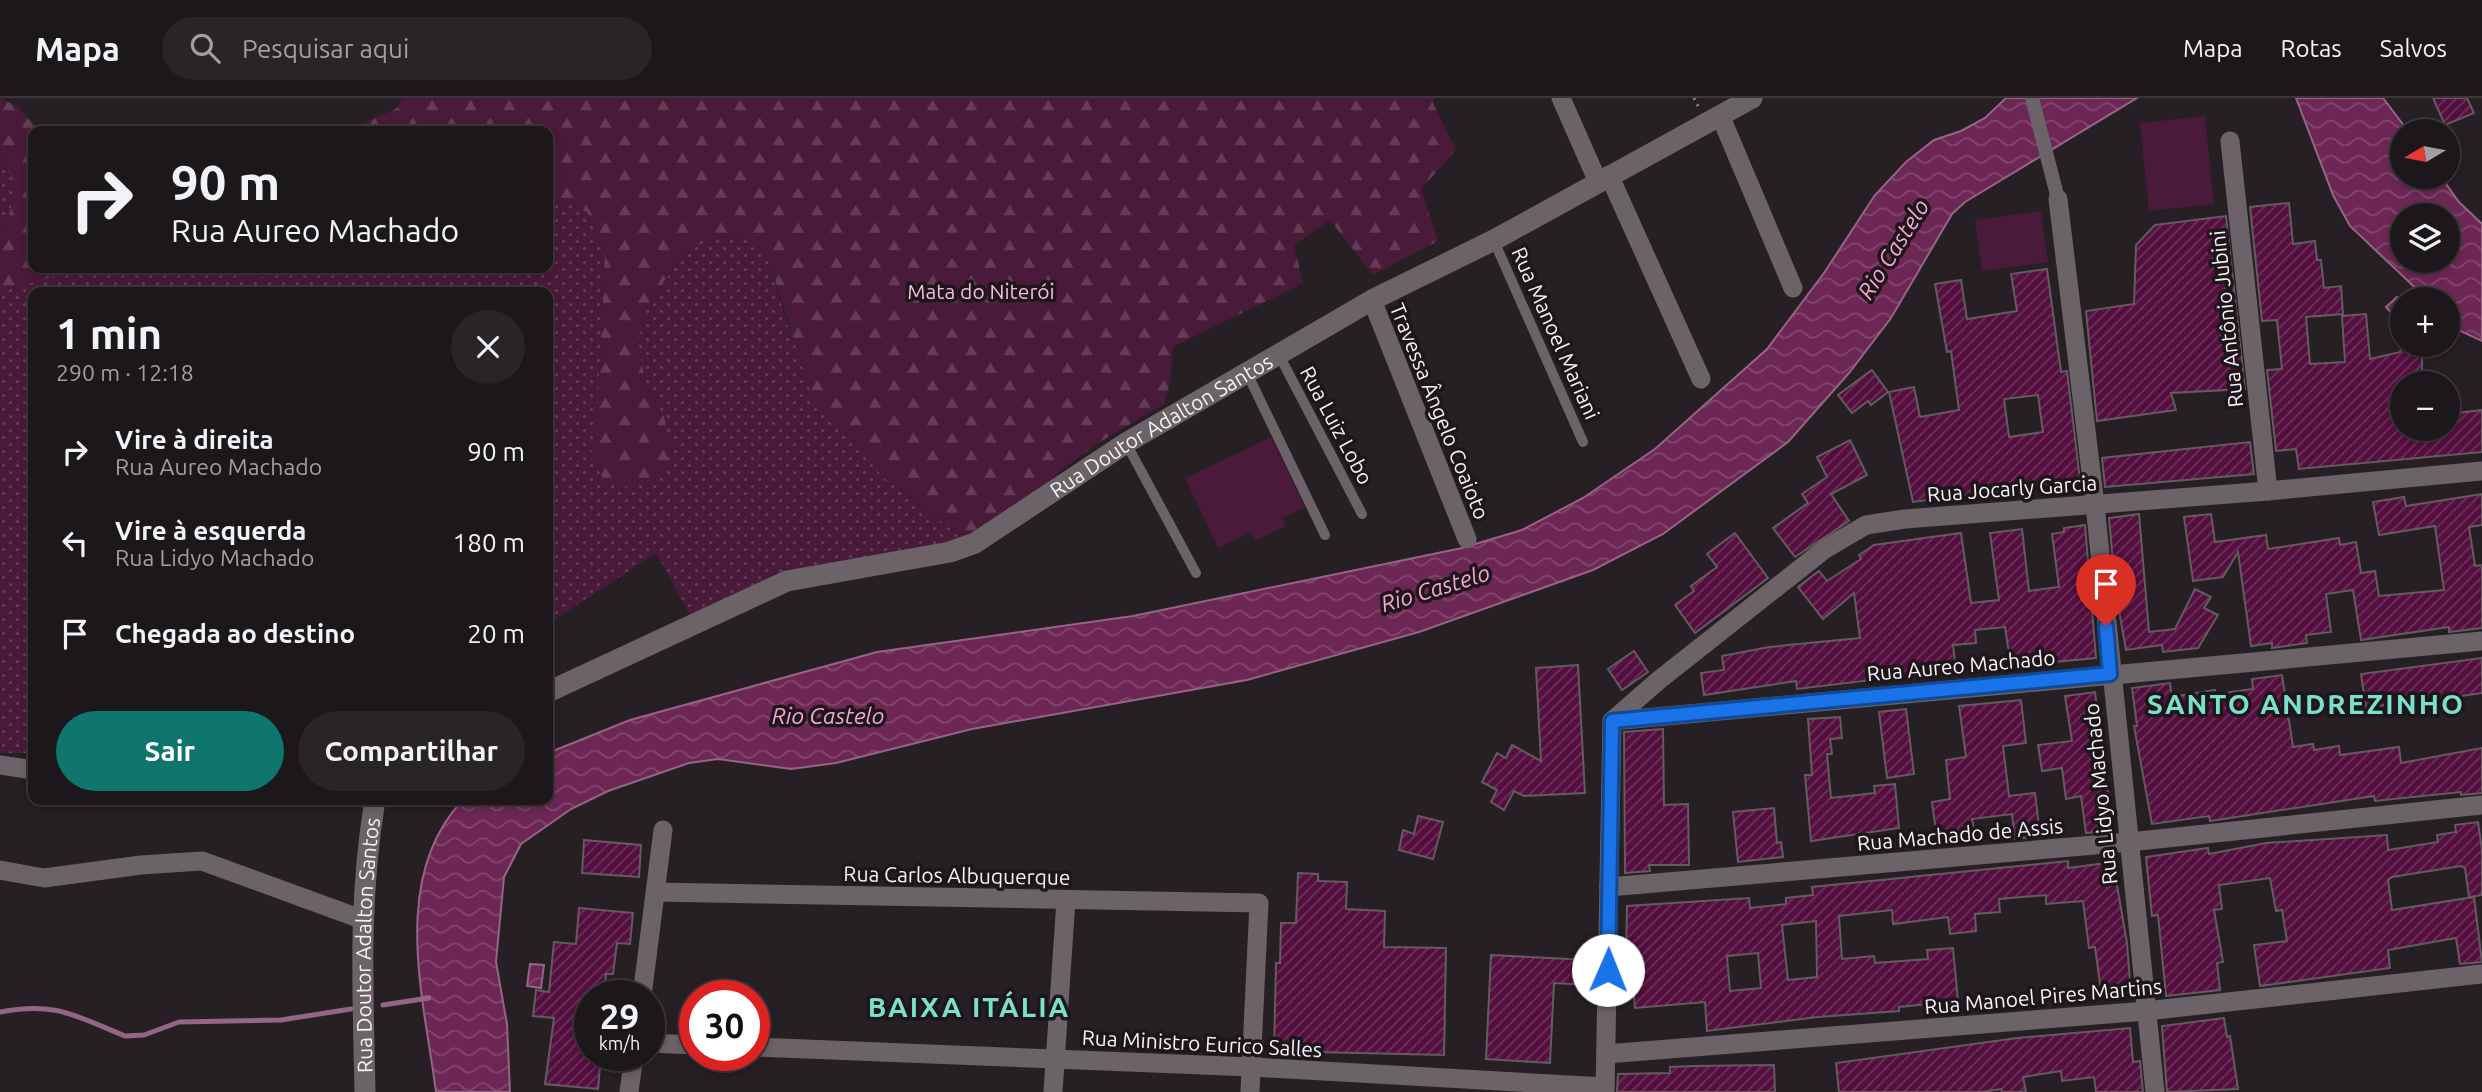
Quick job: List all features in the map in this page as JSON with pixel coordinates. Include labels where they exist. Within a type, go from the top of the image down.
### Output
[{"type":"main road","name":"Rua Doutor Adalton Santos","points":[[553,690],[787,581],[950,552],[975,543],[1126,443],[1372,300],[1494,240],[1752,98]]},
{"type":"main road","name":"Rua Doutor Adalton Santos","points":[[365,1092],[361,919],[374,805]]},
{"type":"street","points":[[1561,98],[1701,379]]},
{"type":"street","points":[[2032,98],[2059,199]]},
{"type":"street","points":[[1720,115],[1793,288]]},
{"type":"street","name":"Rua Antônio Jubini","points":[[2230,141],[2268,491]]},
{"type":"street","name":"Rua Lidyo Machado","points":[[2059,199],[2095,505],[2110,674],[2155,1092]]},
{"type":"street","name":"Travessa Ângelo Coaioto","points":[[1372,300],[1467,539]]},
{"type":"street","name":"Rua Jocarly Garcia","points":[[1612,721],[1825,549],[1866,525],[1885,520],[2268,491],[2482,471]]},
{"type":"street","name":"Rua Aureo Machado","points":[[1612,721],[2482,641]]},
{"type":"street","points":[[1605,1089],[1612,721]]},
{"type":"street","points":[[0,765],[28,769]]},
{"type":"street","name":"Rua Machado de Assis","points":[[1609,887],[2129,842],[2482,805]]},
{"type":"street","points":[[644,980],[663,830]]},
{"type":"street","points":[[0,870],[44,878],[141,865],[202,861],[361,919]]},
{"type":"street","name":"Rua Carlos Albuquerque","points":[[655,892],[1259,904],[1252,1067]]},
{"type":"street","points":[[1053,1092],[1066,900]]},
{"type":"street","name":"Rua Manoel Pires Martins","points":[[1606,1054],[2146,1011],[2482,974]]},
{"type":"street","name":"Rua Ministro Eurico Salles","points":[[770,1048],[1252,1067],[1605,1089]]},
{"type":"street","points":[[1250,1092],[1252,1067]]},
{"type":"street","points":[[629,1092],[632,1071]]},
{"type":"lane","name":"Rua Manoel Mariani","points":[[1494,240],[1583,442]]},
{"type":"lane","name":"Rua Luiz Lobo","points":[[1278,354],[1362,514]]},
{"type":"lane","points":[[1247,373],[1325,535]]},
{"type":"lane","points":[[1126,443],[1196,573]]},
{"type":"green space","points":[[0,98],[18,107],[35,126],[28,126],[28,273],[64,273],[36,282],[4,288],[0,286],[0,229],[8,219],[17,185],[0,156]]},
{"type":"green space","name":"Mata do Niterói","points":[[402,98],[1436,98],[1432,101],[1456,150],[1421,189],[1438,241],[1373,275],[1330,220],[1294,245],[1303,283],[1173,347],[1170,384],[1164,404],[1100,442],[1065,467],[1045,486],[963,538],[883,477],[811,395],[770,263],[743,237],[715,238],[686,251],[645,308],[638,343],[645,382],[664,417],[671,451],[660,475],[631,488],[604,480],[591,458],[598,404],[605,252],[587,212],[553,197],[553,126],[358,126],[397,108]]},
{"type":"green space","points":[[2205,116],[2214,204],[2149,211],[2140,123]]},
{"type":"green space","points":[[0,156],[17,185],[8,220],[0,229]]},
{"type":"green space","points":[[553,197],[587,212],[605,252],[598,404],[591,458],[664,417],[645,382],[638,343],[645,308],[686,251],[715,238],[744,237],[770,263],[787,324],[883,477],[963,538],[690,615],[656,553],[553,621],[553,287],[28,287],[28,753],[0,753],[0,286],[57,273],[230,273],[253,280],[275,273],[553,273]]},
{"type":"green space","points":[[2041,211],[2048,262],[1982,271],[1975,220]]},
{"type":"green space","points":[[230,273],[275,273],[253,280]]},
{"type":"green space","points":[[1271,437],[1305,507],[1282,518],[1286,526],[1255,541],[1250,533],[1218,548],[1185,478]]},
{"type":"water","name":"Rio Castelo","points":[[2006,98],[2137,98],[1965,202],[1952,214],[1891,318],[1849,373],[1788,442],[1663,534],[1593,570],[1419,632],[1247,680],[972,729],[836,763],[791,769],[718,759],[689,763],[608,791],[571,809],[521,844],[504,877],[496,962],[507,1024],[510,1092],[436,1092],[420,979],[417,940],[419,902],[426,865],[440,831],[459,805],[553,805],[553,751],[630,720],[877,652],[1133,616],[1462,548],[1522,530],[1583,498],[1655,449],[1767,349],[1824,273],[1875,195],[1906,162],[1934,140],[1961,131],[1985,118]]},
{"type":"water","points":[[2296,98],[2383,98],[2399,119],[2390,119],[2390,189],[2450,189],[2482,224],[2482,341],[2460,331],[2460,287],[2414,287],[2400,273],[2460,273],[2460,203],[2390,203],[2390,264],[2350,226],[2333,195]]},
{"type":"water","points":[[530,964],[544,965],[541,988],[527,986]]},
{"type":"building","points":[[2433,98],[2467,98],[2474,113],[2460,119],[2442,119]]},
{"type":"building","points":[[2289,203],[2293,244],[2315,241],[2317,260],[2321,260],[2324,288],[2341,286],[2343,314],[2306,317],[2310,364],[2345,362],[2342,316],[2366,314],[2370,359],[2390,354],[2390,357],[2422,357],[2422,371],[2390,371],[2390,441],[2460,441],[2460,413],[2482,410],[2482,452],[2299,469],[2296,449],[2276,451],[2267,370],[2282,369],[2277,320],[2262,321],[2250,207]]},
{"type":"building","points":[[2226,216],[2245,389],[2171,393],[2176,410],[2097,421],[2086,311],[2134,304],[2136,245],[2155,225]]},
{"type":"building","points":[[2047,269],[2061,372],[2067,371],[2080,480],[1913,502],[1889,392],[1914,387],[1920,417],[1959,410],[1951,351],[1947,352],[1935,284],[1961,280],[1967,319],[2017,311],[2011,274]],"holes":[[[2038,395],[2043,432],[2009,437],[2004,399]]]},
{"type":"building","points":[[1872,370],[1888,392],[1871,405],[1868,401],[1852,413],[1838,395]]},
{"type":"building","points":[[1850,440],[1867,475],[1831,494],[1849,521],[1795,557],[1773,528],[1808,503],[1802,494],[1827,477],[1817,457]]},
{"type":"building","points":[[2250,442],[2254,474],[2105,487],[2102,458]]},
{"type":"building","points":[[2482,494],[2482,525],[2469,527],[2475,566],[2482,565],[2482,628],[2449,632],[2449,627],[2361,640],[2353,590],[2326,594],[2331,632],[2306,635],[2307,643],[2272,648],[2272,643],[2251,646],[2238,552],[2223,577],[2193,581],[2184,517],[2211,514],[2215,542],[2266,535],[2268,549],[2339,538],[2340,545],[2356,542],[2361,573],[2375,571],[2379,596],[2444,590],[2435,526],[2379,535],[2373,502],[2404,497],[2406,506]]},
{"type":"building","points":[[2139,514],[2149,632],[2175,629],[2195,589],[2211,597],[2204,608],[2218,615],[2198,648],[2163,652],[2162,645],[2126,650],[2116,594],[2109,518]]},
{"type":"building","points":[[2085,525],[2096,658],[2011,666],[2005,627],[1975,630],[1976,643],[1953,645],[1956,670],[1797,689],[1796,681],[1704,695],[1701,673],[1724,670],[1722,656],[1769,647],[1860,638],[1854,593],[1823,619],[1798,587],[1819,571],[1827,581],[1861,559],[1859,555],[1874,545],[1961,533],[1971,603],[1999,600],[1990,533],[2022,529],[2029,591],[2059,587],[2052,534],[2064,532],[2064,528]]},
{"type":"building","points":[[1735,533],[1768,578],[1695,633],[1675,605],[1694,591],[1691,586],[1717,567],[1707,554]]},
{"type":"building","points":[[1634,651],[1648,672],[1622,690],[1608,669]]},
{"type":"building","points":[[2482,658],[2482,693],[2421,702],[2422,705],[2398,709],[2397,703],[2366,708],[2361,674]]},
{"type":"building","points":[[1578,665],[1585,793],[1524,796],[1514,791],[1504,810],[1491,802],[1497,790],[1482,782],[1497,753],[1506,758],[1512,745],[1541,761],[1536,668]]},
{"type":"building","points":[[2282,675],[2293,747],[2313,744],[2314,750],[2339,746],[2340,755],[2399,747],[2401,763],[2482,748],[2482,793],[2461,795],[2461,792],[2375,801],[2374,796],[2210,821],[2209,816],[2152,824],[2134,726],[2137,726],[2132,688],[2170,683],[2172,697],[2215,690],[2216,694],[2253,689],[2252,679]]},
{"type":"building","points":[[2095,692],[2110,831],[2086,833],[2081,796],[2066,799],[2062,768],[2042,771],[2038,745],[2072,741],[2065,696]]},
{"type":"building","points":[[2021,700],[2026,743],[2003,746],[2009,796],[2035,793],[2040,836],[2015,839],[2012,814],[1972,819],[1974,829],[1936,832],[1932,802],[1950,799],[1946,760],[1966,757],[1959,706]]},
{"type":"building","points":[[1906,709],[1914,774],[1887,778],[1879,712]]},
{"type":"building","points":[[1840,717],[1842,738],[1830,739],[1832,754],[1827,754],[1831,798],[1875,793],[1874,786],[1895,784],[1899,828],[1811,841],[1805,775],[1812,775],[1808,719]]},
{"type":"building","points":[[1663,729],[1664,805],[1688,804],[1689,865],[1649,865],[1650,871],[1625,873],[1624,732]]},
{"type":"building","points":[[1774,808],[1777,843],[1781,842],[1783,857],[1738,862],[1733,812]]},
{"type":"building","points":[[1418,816],[1443,822],[1433,859],[1399,850],[1403,830],[1414,834]]},
{"type":"building","points":[[2478,822],[2482,850],[2482,895],[2469,897],[2465,868],[2461,866],[2392,877],[2388,880],[2392,910],[2474,897],[2482,962],[2460,964],[2456,938],[2388,950],[2390,968],[2260,986],[2254,945],[2287,941],[2282,910],[2276,911],[2270,878],[2219,885],[2222,909],[2214,910],[2223,962],[2217,963],[2220,990],[2166,996],[2158,915],[2152,916],[2146,857],[2208,848],[2209,854],[2266,843],[2387,835],[2388,850],[2438,842],[2437,835],[2456,832],[2455,825]]},
{"type":"building","points":[[584,840],[641,845],[639,877],[582,873]]},
{"type":"building","points":[[2068,861],[2068,868],[2113,862],[2127,943],[2131,994],[2102,998],[2095,947],[2089,948],[2083,901],[2046,904],[2046,895],[1999,899],[2000,912],[1975,914],[1976,931],[1950,934],[1948,917],[1893,924],[1892,910],[1839,916],[1842,959],[1874,956],[1875,963],[1928,959],[1927,950],[1953,948],[1958,1001],[1899,1007],[1899,1011],[1818,1017],[1707,1031],[1705,1002],[1635,1008],[1630,957],[1626,957],[1627,906],[1749,898],[1750,908],[1786,904],[1786,898],[1813,895],[1812,887]],"holes":[[[1816,921],[1817,977],[1788,980],[1782,925]],[[1758,953],[1761,988],[1730,991],[1727,956]]]},
{"type":"building","points":[[1298,873],[1318,874],[1318,881],[1347,882],[1346,909],[1385,911],[1384,947],[1446,948],[1444,1055],[1274,1051],[1276,963],[1280,963],[1281,923],[1296,923]]},
{"type":"building","points":[[579,908],[633,913],[630,944],[617,943],[613,974],[606,974],[605,980],[574,980],[574,1071],[600,1071],[598,1089],[545,1084],[554,1018],[533,1016],[536,990],[549,992],[554,942],[576,944]]},
{"type":"building","points":[[1491,955],[1589,960],[1593,974],[1587,985],[1554,983],[1550,1063],[1486,1059]]},
{"type":"building","points":[[2224,1018],[2227,1037],[2230,1036],[2238,1089],[2167,1092],[2162,1026]]},
{"type":"building","points":[[2130,1028],[2133,1062],[2140,1061],[2143,1092],[2096,1092],[2094,1077],[2062,1081],[2061,1071],[2023,1077],[2026,1092],[2002,1092],[2001,1089],[1982,1092],[1839,1092],[1836,1063],[2017,1038]]},
{"type":"building","points":[[1774,1065],[1775,1092],[1617,1092],[1618,1074],[1670,1073],[1670,1067]]},
{"type":"waterway","points":[[383,1005],[429,998]]},
{"type":"waterway","points":[[0,1012],[50,1009],[125,1036],[144,1035],[179,1022],[281,1020],[351,1009]]},
{"type":"district","name":"SANTO ANDREZINHO","points":[[2306,703]]},
{"type":"district","name":"BAIXA ITÁLIA","points":[[969,1006]]},
{"type":"route","points":[[1608,970],[1612,721],[2110,674],[2106,626]]}]
